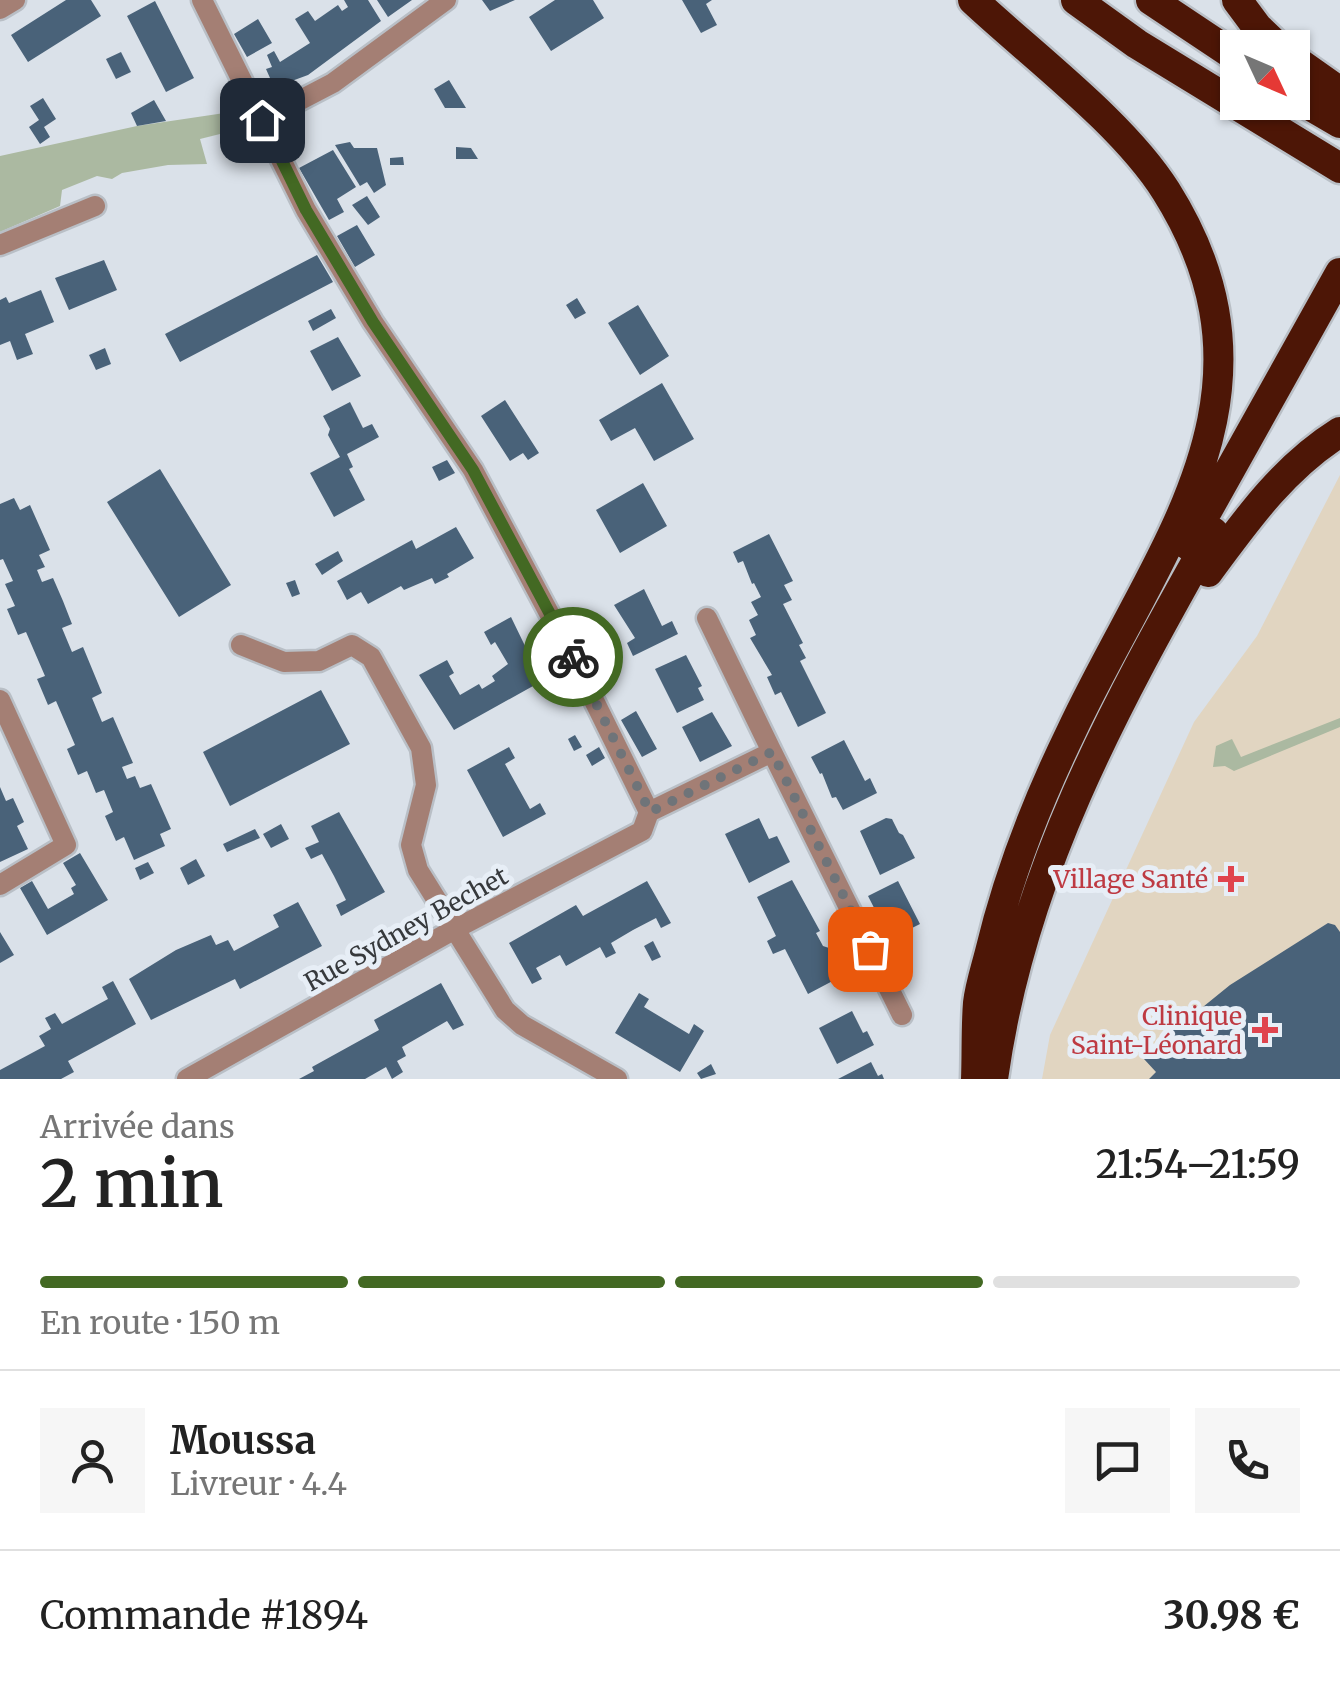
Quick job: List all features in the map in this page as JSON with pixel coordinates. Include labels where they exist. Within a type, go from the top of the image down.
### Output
[{"type":"highway","points":[[972,0],[1107,122],[1151,169],[1194,244],[1214,312],[1218,368],[1209,440],[1181,520],[1072,729],[1015,865],[978,1001],[978,1079]]},
{"type":"highway","points":[[1076,0],[1137,44],[1340,168]]},
{"type":"highway","points":[[1150,0],[1220,46]]},
{"type":"highway","points":[[1236,0],[1260,30]]},
{"type":"highway","points":[[1310,71],[1340,92]]},
{"type":"highway","points":[[1310,105],[1340,122]]},
{"type":"highway","points":[[978,1079],[1000,965],[1024,905],[1125,688],[1337,289]]},
{"type":"highway","points":[[993,1079],[1024,905],[1048,818],[1109,688],[1337,289]]},
{"type":"highway","points":[[1125,688],[1274,486],[1305,455],[1340,432]]},
{"type":"street","points":[[0,9],[15,0]]},
{"type":"street","points":[[202,0],[306,210],[373,322],[473,470],[575,662],[648,817]]},
{"type":"street","points":[[262,120],[333,83],[446,0]]},
{"type":"street","points":[[0,245],[95,206]]},
{"type":"street","points":[[706,618],[902,1015]]},
{"type":"street","points":[[241,646],[284,662],[320,661],[352,645],[371,657],[421,748],[426,785],[411,845],[418,870],[504,1010],[522,1025],[617,1079]]},
{"type":"street","points":[[0,700],[66,845],[0,885]]},
{"type":"street","name":"Rue Sydney Bechet","points":[[187,1079],[455,929],[642,831],[648,817],[772,752]]},
{"type":"shaded area","name":"Village Santé","points":[[1340,475],[1340,1079],[1042,1079],[1050,1035],[1194,722],[1257,636]]},
{"type":"green space","points":[[238,111],[248,127],[200,139],[207,164],[168,165],[122,173],[112,179],[97,176],[62,190],[60,206],[0,232],[0,156],[137,126]]},
{"type":"green space","points":[[1340,718],[1340,727],[1234,771],[1225,766],[1213,767],[1216,746],[1232,739],[1241,757]]},
{"type":"building","points":[[66,0],[91,0],[101,16],[28,62],[11,35]]},
{"type":"building","points":[[344,0],[368,0],[381,21],[308,75],[289,82],[270,78],[266,69],[272,67],[267,55],[274,51],[280,62],[310,43],[295,19],[308,11],[315,21],[338,5],[342,11],[348,7]]},
{"type":"building","points":[[377,0],[412,0],[388,17]]},
{"type":"building","points":[[482,0],[515,0],[490,11]]},
{"type":"building","points":[[555,0],[593,0],[604,18],[551,51],[529,17]]},
{"type":"building","points":[[682,0],[712,0],[706,4],[717,25],[701,33]]},
{"type":"building","points":[[155,1],[194,78],[166,92],[127,16]]},
{"type":"building","points":[[258,19],[272,43],[247,57],[234,34]]},
{"type":"building","points":[[121,52],[131,72],[116,79],[106,59]]},
{"type":"building","points":[[449,80],[466,108],[445,108],[434,89]]},
{"type":"building","points":[[43,98],[56,119],[44,127],[50,137],[40,144],[29,127],[39,120],[30,106]]},
{"type":"building","points":[[154,100],[166,121],[137,126],[131,113]]},
{"type":"building","points":[[350,142],[354,148],[377,148],[386,185],[374,193],[367,182],[360,186],[335,145]]},
{"type":"building","points":[[456,147],[471,148],[478,159],[456,159]]},
{"type":"building","points":[[333,150],[356,187],[337,199],[344,212],[329,220],[299,168]]},
{"type":"building","points":[[403,157],[404,165],[390,165],[390,158]]},
{"type":"building","points":[[367,196],[380,217],[368,225],[352,205]]},
{"type":"building","points":[[357,225],[375,255],[355,267],[337,236]]},
{"type":"building","points":[[317,255],[333,282],[180,362],[165,334]]},
{"type":"building","points":[[104,260],[117,290],[69,310],[55,278]]},
{"type":"building","points":[[41,290],[54,322],[25,334],[33,354],[17,360],[10,341],[0,345],[0,300],[6,297],[9,303]]},
{"type":"building","points":[[577,298],[586,313],[575,319],[566,305]]},
{"type":"building","points":[[638,305],[669,356],[640,375],[608,323]]},
{"type":"building","points":[[331,309],[336,318],[313,331],[308,321]]},
{"type":"building","points":[[338,337],[361,376],[332,391],[310,351]]},
{"type":"building","points":[[105,348],[111,364],[96,370],[89,355]]},
{"type":"building","points":[[662,383],[694,439],[654,461],[635,428],[611,441],[599,420]]},
{"type":"building","points":[[505,400],[539,453],[528,460],[523,453],[510,461],[481,416]]},
{"type":"building","points":[[350,402],[363,428],[372,424],[379,437],[347,454],[353,467],[349,469],[365,500],[334,517],[310,473],[340,457],[323,416]]},
{"type":"building","points":[[447,460],[455,473],[439,481],[432,467]]},
{"type":"building","points":[[160,469],[231,585],[179,617],[107,502]]},
{"type":"building","points":[[643,483],[667,526],[620,553],[596,510]]},
{"type":"building","points":[[14,498],[20,510],[30,505],[50,550],[39,555],[45,567],[37,570],[42,582],[53,578],[72,624],[62,628],[72,652],[83,647],[102,693],[92,698],[102,722],[113,717],[133,763],[122,767],[127,779],[135,776],[140,788],[151,784],[171,829],[160,834],[165,846],[134,860],[124,837],[116,841],[105,816],[113,812],[104,790],[96,793],[87,771],[78,775],[67,749],[75,745],[56,701],[48,705],[37,679],[45,676],[26,632],[18,635],[7,609],[15,606],[5,584],[13,581],[3,559],[0,560],[0,504]]},
{"type":"building","points":[[456,527],[474,558],[447,574],[449,577],[435,584],[432,578],[404,590],[401,586],[368,604],[361,592],[347,600],[337,581],[412,540],[416,549]]},
{"type":"building","points":[[769,534],[793,581],[784,585],[792,600],[783,604],[803,643],[799,645],[806,658],[800,661],[826,713],[798,727],[781,692],[775,695],[767,677],[772,675],[750,638],[756,635],[749,620],[758,615],[751,602],[761,597],[743,561],[738,563],[733,552]]},
{"type":"building","points":[[338,551],[343,561],[322,575],[315,564]]},
{"type":"building","points":[[295,580],[300,594],[292,597],[286,583]]},
{"type":"building","points":[[644,589],[662,626],[672,621],[678,634],[633,656],[627,643],[635,638],[614,605]]},
{"type":"building","points":[[511,617],[542,681],[454,730],[419,675],[447,660],[454,673],[449,676],[460,695],[479,684],[482,689],[495,681],[492,676],[508,664],[484,632]]},
{"type":"building","points":[[686,655],[702,686],[698,688],[704,700],[677,713],[655,669]]},
{"type":"building","points":[[321,690],[350,744],[230,806],[203,752]]},
{"type":"building","points":[[636,711],[657,749],[642,757],[621,720]]},
{"type":"building","points":[[712,712],[732,746],[700,762],[682,727]]},
{"type":"building","points":[[575,735],[582,747],[574,751],[568,739]]},
{"type":"building","points":[[844,740],[865,781],[870,778],[877,793],[843,810],[836,797],[832,798],[811,757]]},
{"type":"building","points":[[509,747],[515,758],[505,764],[530,809],[540,803],[546,814],[503,837],[467,770]]},
{"type":"building","points":[[599,747],[605,758],[592,766],[586,755]]},
{"type":"building","points":[[0,787],[6,801],[13,798],[24,822],[17,826],[28,849],[0,862]]},
{"type":"building","points":[[339,812],[385,892],[341,916],[336,905],[346,900],[334,876],[322,854],[311,859],[305,848],[319,842],[311,826]]},
{"type":"building","points":[[759,818],[769,839],[777,836],[790,862],[749,883],[725,834]]},
{"type":"building","points":[[886,818],[892,819],[915,858],[880,875],[860,831]]},
{"type":"building","points":[[281,824],[289,839],[271,848],[263,834]]},
{"type":"building","points":[[255,829],[260,838],[227,852],[223,844]]},
{"type":"building","points":[[80,853],[108,900],[47,935],[20,888],[32,881],[48,909],[74,894],[71,888],[76,885],[63,863]]},
{"type":"building","points":[[196,859],[205,876],[188,885],[180,868]]},
{"type":"building","points":[[148,862],[154,873],[140,880],[135,868]]},
{"type":"building","points":[[792,880],[820,931],[816,933],[823,946],[829,948],[832,965],[836,963],[842,976],[808,994],[785,949],[773,954],[767,941],[776,936],[757,897]]},
{"type":"building","points":[[647,881],[671,923],[661,928],[656,918],[633,930],[611,943],[616,953],[606,958],[600,947],[566,966],[560,955],[536,968],[542,979],[532,984],[509,943],[576,905],[583,916]]},
{"type":"building","points":[[898,881],[920,924],[890,939],[868,896]]},
{"type":"building","points":[[298,902],[322,946],[240,989],[235,979],[151,1020],[129,979],[176,950],[211,935],[216,945],[228,940],[234,951],[279,927],[273,915]]},
{"type":"building","points":[[1328,923],[1340,932],[1340,1079],[1149,1079],[1156,1072],[1144,1059],[1166,1038],[1168,1027],[1177,1028],[1230,985]]},
{"type":"building","points":[[0,932],[14,955],[0,963]]},
{"type":"building","points":[[653,941],[661,957],[652,961],[644,946]]},
{"type":"building","points":[[113,981],[136,1024],[68,1061],[74,1072],[61,1079],[0,1079],[0,1070],[45,1046],[39,1036],[51,1029],[45,1018],[55,1013],[62,1024],[108,999],[102,987]]},
{"type":"building","points":[[441,983],[464,1025],[453,1030],[447,1021],[402,1047],[406,1056],[397,1061],[403,1072],[392,1079],[386,1067],[365,1079],[299,1079],[314,1071],[312,1067],[379,1030],[374,1020]]},
{"type":"building","points":[[639,993],[649,999],[644,1007],[689,1034],[694,1024],[704,1031],[680,1072],[615,1033]]},
{"type":"building","points":[[852,1011],[874,1045],[837,1064],[819,1028]]},
{"type":"building","points":[[871,1062],[884,1079],[838,1079]]},
{"type":"building","points":[[711,1064],[716,1074],[701,1079],[697,1073]]},
{"type":"way so far","points":[[573,657],[650,812],[772,752],[870,949]]},
{"type":"place","name":"Village Santé","points":[[1231,879]]},
{"type":"place","name":"Clinique Saint-Léonard","points":[[1265,1030]]},
{"type":"route","points":[[262,120],[306,210],[373,322],[473,470],[573,657]]}]
